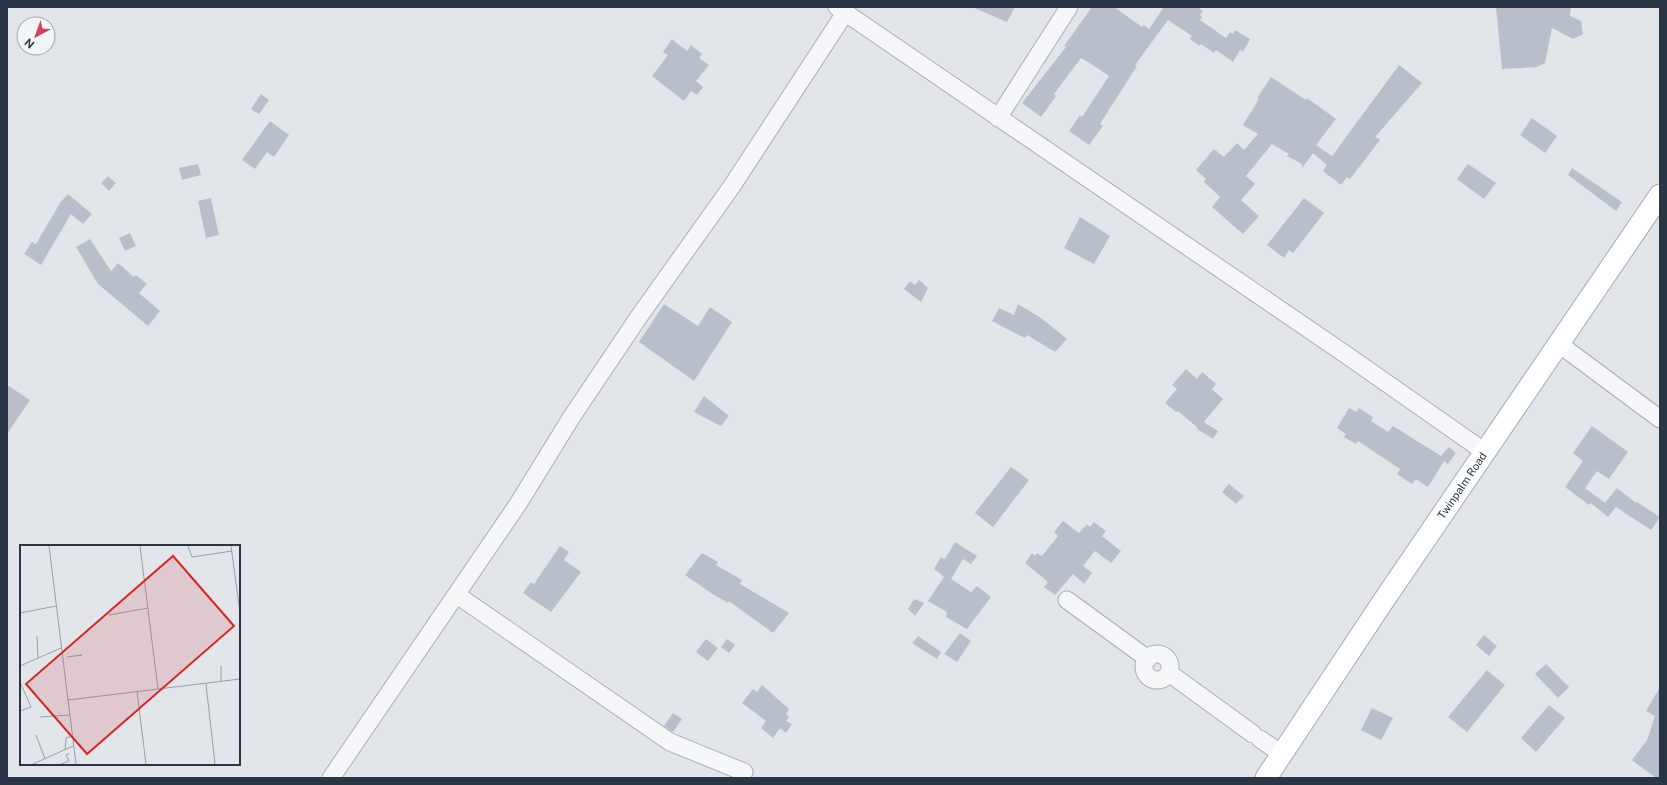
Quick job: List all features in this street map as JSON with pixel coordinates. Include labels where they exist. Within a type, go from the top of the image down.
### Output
[{"type":"main road","name":"Twinpalm Road","points":[[1266,778],[1660,195]]},
{"type":"street","points":[[998,118],[1069,7]]},
{"type":"street","points":[[331,778],[518,504],[583,399],[638,318],[732,186],[841,10],[1346,354],[1485,452]]},
{"type":"street","points":[[1559,344],[1660,419]]},
{"type":"street","points":[[457,595],[670,742],[744,772]]},
{"type":"street","points":[[1067,600],[1148,659],[1145,667],[1149,677],[1157,680],[1162,679],[1169,673],[1282,754]]},
{"type":"building","points":[[972,7],[1015,7],[1007,22]]},
{"type":"building","points":[[1092,7],[1114,7],[1142,27],[1144,25],[1149,29],[1164,7],[1197,7],[1203,11],[1200,15],[1202,17],[1200,20],[1226,38],[1230,32],[1233,34],[1235,30],[1250,39],[1243,52],[1240,50],[1233,62],[1216,50],[1214,53],[1201,44],[1200,46],[1190,39],[1192,36],[1168,20],[1135,65],[1137,66],[1100,124],[1103,126],[1089,145],[1069,131],[1080,115],[1082,117],[1109,76],[1088,62],[1081,58],[1054,94],[1056,96],[1041,117],[1022,103],[1066,47],[1064,46]]},
{"type":"building","points":[[1496,7],[1571,7],[1570,16],[1581,21],[1583,34],[1573,39],[1552,28],[1545,63],[1537,67],[1502,69]]},
{"type":"building","points":[[672,39],[687,51],[691,45],[702,54],[699,58],[709,65],[696,81],[703,87],[697,95],[691,91],[684,101],[652,76],[668,55],[663,52]]},
{"type":"building","points":[[1399,65],[1422,83],[1375,137],[1380,140],[1350,179],[1347,177],[1341,185],[1323,171],[1327,165],[1313,153],[1302,168],[1302,164],[1287,156],[1289,154],[1272,144],[1246,176],[1255,184],[1241,200],[1259,216],[1243,234],[1212,207],[1220,197],[1204,182],[1206,179],[1196,170],[1214,149],[1224,157],[1237,143],[1244,150],[1258,134],[1243,125],[1259,99],[1257,98],[1271,77],[1306,100],[1307,98],[1336,119],[1316,145],[1332,156]]},
{"type":"building","points":[[261,94],[269,100],[259,114],[251,109]]},
{"type":"building","points":[[1532,118],[1557,136],[1545,153],[1520,135]]},
{"type":"building","points":[[270,121],[289,135],[274,157],[267,152],[255,169],[242,160]]},
{"type":"building","points":[[198,164],[201,175],[182,180],[179,168]]},
{"type":"building","points":[[1468,164],[1496,183],[1484,199],[1457,179]]},
{"type":"building","points":[[1572,168],[1622,202],[1616,211],[1568,175]]},
{"type":"building","points":[[108,176],[116,183],[109,191],[101,183]]},
{"type":"building","points":[[68,194],[92,214],[83,224],[71,214],[41,265],[24,254],[32,242],[36,244],[60,203]]},
{"type":"building","points":[[211,198],[219,235],[206,238],[198,201]]},
{"type":"building","points":[[1304,198],[1324,213],[1293,253],[1289,250],[1284,258],[1267,245]]},
{"type":"building","points":[[1080,217],[1110,236],[1094,264],[1064,248]]},
{"type":"building","points":[[130,233],[136,246],[125,251],[119,238]]},
{"type":"building","points":[[90,239],[111,271],[118,263],[134,277],[136,275],[147,284],[139,293],[160,311],[148,326],[98,284],[76,247]]},
{"type":"building","points":[[919,280],[928,288],[921,302],[904,289],[910,281],[915,285]]},
{"type":"building","points":[[664,304],[698,326],[710,307],[732,322],[694,381],[639,342]]},
{"type":"building","points":[[1018,304],[1041,318],[1067,339],[1055,352],[1027,335],[1025,338],[992,321],[999,308],[1014,315]]},
{"type":"building","points":[[1186,369],[1197,379],[1202,372],[1216,384],[1212,389],[1223,399],[1204,422],[1218,431],[1213,439],[1197,429],[1198,428],[1178,411],[1176,412],[1165,403],[1177,389],[1172,385]]},
{"type":"building","points":[[7,385],[30,400],[7,434]]},
{"type":"building","points":[[704,396],[729,416],[721,426],[694,412]]},
{"type":"building","points":[[1349,408],[1356,412],[1359,408],[1373,417],[1371,421],[1388,432],[1393,426],[1441,456],[1449,447],[1456,453],[1448,464],[1444,461],[1428,487],[1416,479],[1412,484],[1397,474],[1400,469],[1358,441],[1356,444],[1344,437],[1346,434],[1337,428]]},
{"type":"building","points":[[1592,426],[1628,452],[1609,479],[1597,471],[1585,488],[1605,503],[1617,488],[1636,503],[1637,502],[1660,517],[1651,530],[1616,507],[1608,517],[1591,503],[1589,505],[1565,487],[1583,461],[1573,453]]},
{"type":"building","points":[[1011,467],[1029,480],[993,527],[975,513]]},
{"type":"building","points":[[1229,484],[1244,496],[1236,504],[1222,492]]},
{"type":"building","points":[[1063,521],[1079,533],[1087,524],[1090,527],[1094,522],[1106,531],[1102,536],[1121,551],[1111,563],[1095,551],[1083,566],[1092,573],[1084,584],[1073,574],[1055,595],[1044,587],[1048,582],[1025,563],[1032,553],[1035,556],[1037,553],[1042,556],[1058,536],[1054,532]]},
{"type":"building","points":[[955,542],[977,556],[971,564],[963,559],[951,579],[971,592],[977,586],[991,597],[967,629],[946,617],[947,612],[928,601],[944,577],[934,569],[941,557],[945,559]]},
{"type":"building","points":[[560,546],[569,552],[564,560],[581,572],[551,612],[523,593],[531,582],[534,584]]},
{"type":"building","points":[[702,553],[718,562],[716,565],[742,580],[740,584],[789,613],[773,633],[729,601],[728,603],[714,595],[685,575]]},
{"type":"building","points":[[914,599],[924,603],[915,616],[908,609]]},
{"type":"building","points":[[960,633],[971,641],[957,662],[944,654]]},
{"type":"building","points":[[1484,635],[1497,646],[1489,656],[1476,645]]},
{"type":"building","points":[[918,636],[941,652],[937,659],[912,643]]},
{"type":"building","points":[[706,639],[718,648],[708,661],[696,652]]},
{"type":"building","points":[[727,639],[735,645],[729,653],[721,647]]},
{"type":"building","points":[[1546,664],[1569,687],[1558,698],[1535,674]]},
{"type":"building","points":[[1487,670],[1505,685],[1467,732],[1448,717]]},
{"type":"building","points":[[762,685],[789,709],[786,714],[789,717],[786,721],[792,724],[786,733],[780,728],[773,738],[761,728],[766,721],[742,703],[753,689],[757,692]]},
{"type":"building","points":[[1660,687],[1660,778],[1656,778],[1632,760],[1647,740],[1655,716],[1646,711]]},
{"type":"building","points":[[1549,705],[1565,718],[1536,752],[1521,738]]},
{"type":"building","points":[[1372,708],[1393,718],[1381,740],[1361,730]]},
{"type":"building","points":[[673,713],[682,719],[673,732],[664,726]]}]
